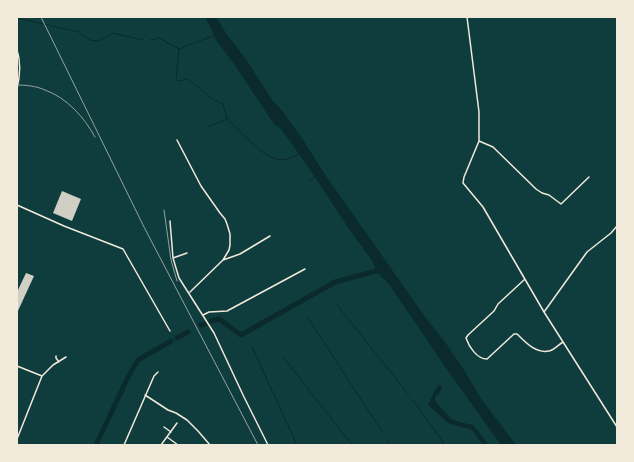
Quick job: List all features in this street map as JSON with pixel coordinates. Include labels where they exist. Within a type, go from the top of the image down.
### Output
[{"type":"street","points":[[467,17],[479,112],[479,141],[463,181],[465,186],[483,207],[544,312],[617,427]]},
{"type":"street","points":[[17,50],[20,70],[17,89]]},
{"type":"street","points":[[177,140],[201,186],[225,219],[230,234],[229,250],[223,260],[189,293]]},
{"type":"street","points":[[479,141],[493,147],[536,189],[549,195],[561,204],[589,177]]},
{"type":"street","points":[[17,205],[124,250],[170,331]]},
{"type":"street","points":[[170,222],[173,258],[179,278],[217,340],[268,445]]},
{"type":"street","points":[[544,312],[587,252],[611,233],[617,226]]},
{"type":"street","points":[[223,260],[235,257],[270,236]]},
{"type":"street","points":[[173,258],[187,253]]},
{"type":"street","points":[[203,315],[209,312],[227,310],[305,269]]},
{"type":"street","points":[[525,279],[498,304],[494,312],[468,335],[466,338],[472,350],[478,356],[487,359],[514,334],[517,334],[531,347],[541,351],[551,350],[563,342]]},
{"type":"street","points":[[56,356],[59,362]]},
{"type":"street","points":[[17,439],[42,376],[66,356]]},
{"type":"street","points":[[17,366],[42,376]]},
{"type":"street","points":[[124,445],[145,395],[154,376],[158,372]]},
{"type":"street","points":[[145,395],[187,420],[210,445]]},
{"type":"street","points":[[161,445],[177,423]]},
{"type":"street","points":[[164,427],[171,432]]},
{"type":"street","points":[[167,437],[178,445]]},
{"type":"water","points":[[205,17],[216,17],[273,101],[302,138],[324,173],[423,314],[447,345],[482,400],[516,445],[501,445],[389,284],[376,271],[373,262],[292,144],[281,129],[275,125],[216,40]]},
{"type":"water","points":[[439,385],[441,385],[441,390],[435,397],[436,402],[450,418],[459,422],[473,425],[489,445],[483,445],[472,430],[448,423],[429,406],[428,404]]},
{"type":"building","points":[[62,191],[81,199],[72,221],[53,213]]},
{"type":"building","points":[[26,273],[34,276],[17,313],[17,292]]},
{"type":"waterway","points":[[17,18],[79,32],[90,40],[98,41],[113,33],[143,40]]},
{"type":"waterway","points":[[150,40],[159,38],[179,49],[215,35]]},
{"type":"waterway","points":[[179,49],[176,79],[178,81],[188,79],[214,100],[223,104],[227,118]]},
{"type":"waterway","points":[[208,127],[227,119],[255,146],[271,157],[287,159],[299,154]]},
{"type":"waterway","points":[[309,181],[315,177]]},
{"type":"waterway","points":[[211,321],[219,319],[241,335],[335,282],[382,268]]},
{"type":"waterway","points":[[337,305],[409,395]]},
{"type":"waterway","points":[[308,318],[383,433]]},
{"type":"waterway","points":[[201,325],[205,324]]},
{"type":"waterway","points":[[177,338],[188,332]]},
{"type":"waterway","points":[[96,445],[128,377],[138,360],[171,341]]},
{"type":"waterway","points":[[252,347],[297,445]]},
{"type":"waterway","points":[[284,358],[352,445]]},
{"type":"waterway","points":[[413,400],[445,445]]},
{"type":"waterway","points":[[388,441],[391,445]]},
{"type":"railway","points":[[41,17],[144,227],[258,445]]},
{"type":"railway","points":[[17,85],[38,88],[53,93],[61,98],[80,115],[95,137]]},
{"type":"railway","points":[[164,210],[171,260],[177,281]]}]
